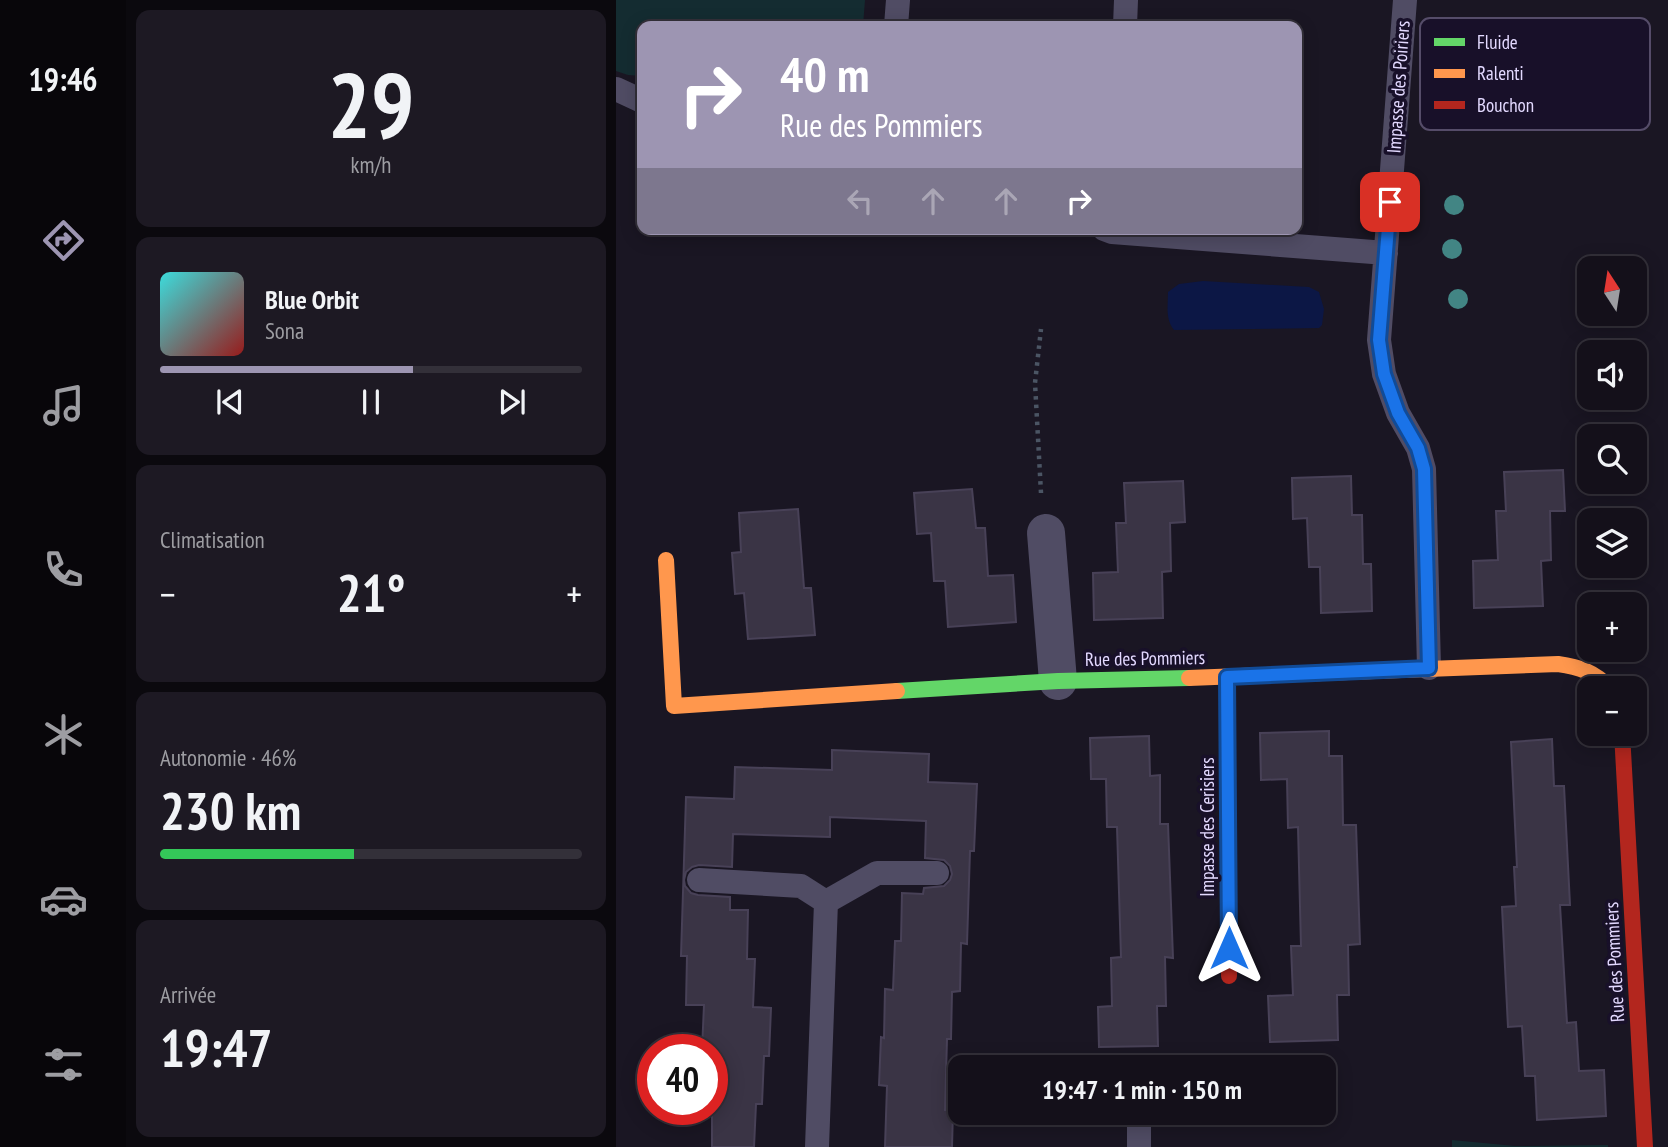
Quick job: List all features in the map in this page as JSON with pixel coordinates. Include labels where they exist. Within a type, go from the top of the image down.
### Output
[{"type":"street","points":[[1046,533],[1058,681]]},
{"type":"street","name":"Rue des Pommiers","points":[[666,560],[674,706],[1058,681],[1429,668],[1558,664],[1581,668],[1598,676]]},
{"type":"street","name":"Impasse des Cerisiers","points":[[1227,677],[1229,976]]},
{"type":"street","name":"Rue des Pommiers","points":[[1623,746],[1645,1147]]},
{"type":"lane","points":[[896,21],[898,0]]},
{"type":"lane","points":[[1125,21],[1126,0]]},
{"type":"lane","name":"Impasse des Poiriers","points":[[1405,0],[1379,340],[1384,374],[1398,413],[1418,448],[1424,469],[1429,668]]},
{"type":"lane","points":[[616,89],[637,99]]},
{"type":"lane","points":[[1170,235],[1387,253]]},
{"type":"lane","points":[[826,902],[877,873],[937,873]]},
{"type":"lane","points":[[699,880],[801,886],[826,902]]},
{"type":"lane","points":[[817,1147],[826,902]]},
{"type":"lane","points":[[1139,1125],[1139,1147]]},
{"type":"path","points":[[1041,329],[1035,383],[1046,533]]},
{"type":"green space","points":[[616,0],[865,0],[863,21],[637,21],[637,76],[616,71]]},
{"type":"green space","points":[[1452,1140],[1515,1146],[1608,1147],[1452,1147]]},
{"type":"shaded area","points":[[1203,281],[1309,287],[1319,292],[1324,309],[1322,325],[1319,328],[1174,330],[1168,317],[1168,292],[1179,284]]},
{"type":"building","points":[[1563,470],[1565,511],[1550,511],[1551,560],[1541,561],[1543,606],[1474,608],[1473,561],[1498,560],[1496,511],[1506,511],[1504,472]]},
{"type":"building","points":[[1351,476],[1352,515],[1362,515],[1363,564],[1371,564],[1372,611],[1321,613],[1320,567],[1309,567],[1307,518],[1293,519],[1292,478]]},
{"type":"building","points":[[1183,481],[1185,522],[1170,523],[1171,571],[1162,572],[1163,618],[1094,620],[1093,573],[1118,572],[1116,523],[1126,523],[1124,483]]},
{"type":"building","points":[[972,489],[976,528],[985,528],[988,576],[1013,575],[1016,622],[948,627],[945,581],[934,581],[931,533],[917,534],[914,493]]},
{"type":"building","points":[[798,509],[804,588],[811,588],[815,635],[748,639],[744,593],[735,594],[732,553],[741,552],[739,513]]},
{"type":"building","points":[[1329,731],[1329,756],[1342,756],[1343,825],[1356,825],[1360,944],[1348,945],[1349,995],[1337,995],[1338,1040],[1270,1042],[1268,996],[1293,995],[1291,946],[1301,946],[1298,827],[1288,828],[1287,779],[1261,780],[1260,733]]},
{"type":"building","points":[[1149,736],[1150,776],[1160,775],[1160,824],[1168,824],[1173,958],[1165,957],[1166,1006],[1157,1006],[1158,1046],[1099,1047],[1098,1007],[1112,1006],[1111,958],[1121,957],[1117,827],[1107,827],[1106,779],[1091,779],[1090,738]]},
{"type":"building","points":[[1552,739],[1554,786],[1564,786],[1570,905],[1560,905],[1567,1023],[1576,1022],[1579,1071],[1604,1070],[1606,1116],[1537,1120],[1535,1076],[1525,1076],[1522,1026],[1508,1027],[1502,907],[1516,906],[1514,867],[1517,867],[1511,742]]},
{"type":"building","points":[[832,750],[929,754],[928,782],[977,784],[974,851],[970,851],[967,944],[961,943],[960,991],[952,992],[951,1039],[947,1039],[945,1110],[948,1110],[948,1125],[953,1125],[952,1147],[885,1147],[887,1086],[879,1085],[885,989],[893,990],[895,941],[901,941],[902,893],[923,894],[924,888],[944,886],[952,874],[950,866],[944,860],[925,858],[926,821],[830,817],[830,837],[733,834],[732,867],[699,865],[686,872],[685,886],[691,893],[730,897],[730,910],[748,910],[747,959],[755,959],[753,1007],[771,1008],[769,1056],[764,1056],[762,1104],[756,1104],[754,1147],[712,1147],[712,1125],[728,1125],[728,1034],[703,1034],[704,1005],[686,1005],[687,956],[681,956],[686,797],[734,799],[735,767],[832,770]]},
{"type":"traffic: fast","points":[[897,691],[1058,681],[1189,678]]},
{"type":"traffic: slow","points":[[666,560],[674,706],[897,691]]},
{"type":"traffic: slow","points":[[1189,678],[1558,664],[1595,676]]},
{"type":"traffic: jam","points":[[1227,677],[1229,976]]},
{"type":"traffic: jam","points":[[1623,746],[1645,1147]]},
{"type":"route","points":[[1229,948],[1227,677],[1429,668],[1424,469],[1418,448],[1398,413],[1384,374],[1379,340],[1390,202]]}]
